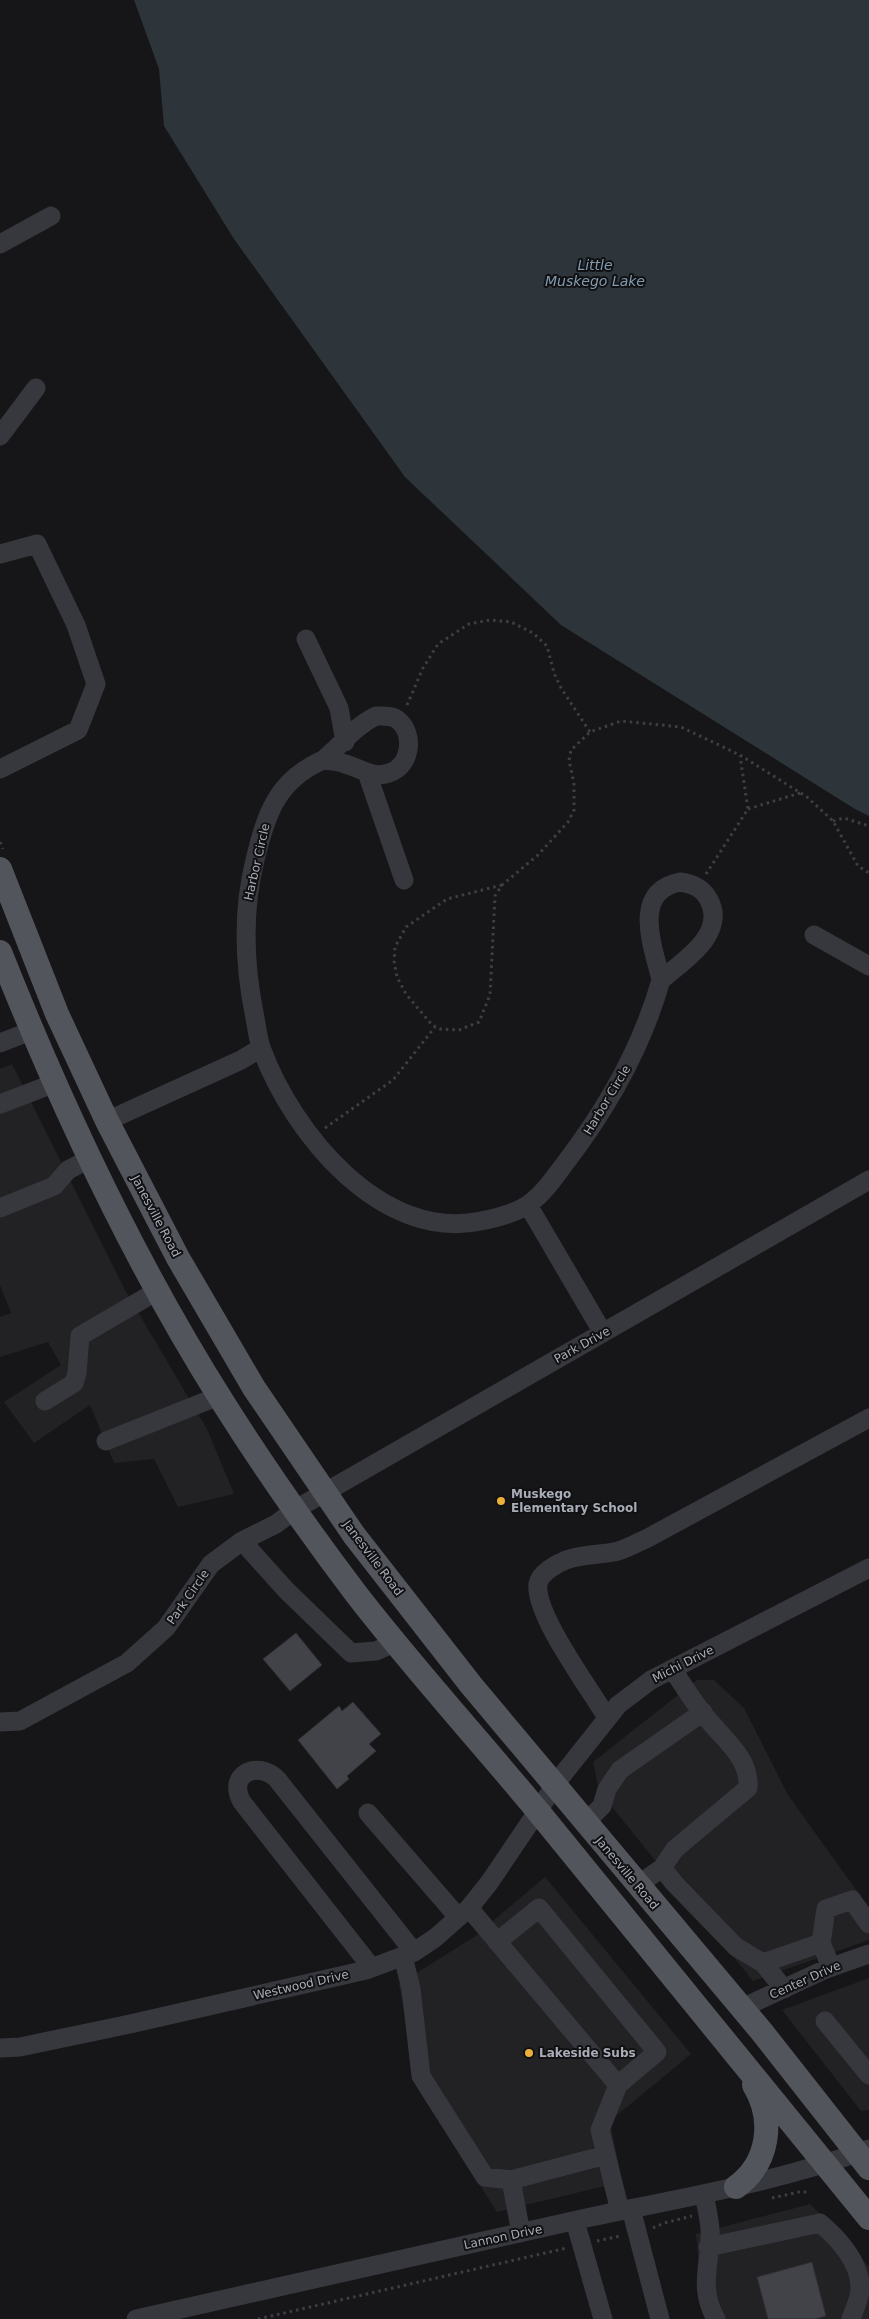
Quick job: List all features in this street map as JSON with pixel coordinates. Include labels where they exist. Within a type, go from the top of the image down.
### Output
[{"type":"main road","name":"Janesville Road","points":[[2,860],[57,1014],[104,1114],[178,1258],[254,1388],[354,1535],[554,1786],[865,2156]]},
{"type":"main road","points":[[0,952],[31,1031],[101,1180],[157,1291],[219,1396],[296,1509],[357,1594],[624,1916],[869,2218]]},
{"type":"main road","points":[[31,1031],[40,1013],[42,1004],[41,973]]},
{"type":"main road","points":[[31,1031],[46,1037],[62,1048],[104,1114],[99,1152],[101,1180]]},
{"type":"main road","points":[[52,1076],[90,1119],[96,1123],[104,1114]]},
{"type":"main road","points":[[624,1916],[643,1891]]},
{"type":"main road","points":[[733,2049],[756,2089],[764,2115],[767,2137],[763,2155],[757,2166],[746,2180],[736,2187]]},
{"type":"street","points":[[0,244],[51,216]]},
{"type":"street","points":[[0,436],[36,388]]},
{"type":"street","points":[[0,554],[37,544],[76,625],[96,684],[78,730],[0,769]]},
{"type":"street","points":[[306,639],[339,708],[345,742]]},
{"type":"street","name":"Harbor Circle","points":[[400,722],[388,716],[376,716],[360,724],[345,742],[323,760],[297,773],[288,783],[273,806],[262,829],[246,908],[246,968],[261,1048],[281,1090],[312,1137],[332,1160],[370,1194],[390,1208],[417,1219],[443,1224],[467,1224],[493,1219],[528,1205],[547,1187],[590,1131],[617,1086],[652,1008],[661,980],[649,907],[657,893],[671,884],[680,882],[697,887]]},
{"type":"street","points":[[323,760],[340,762],[367,773],[378,775],[390,774],[406,760],[409,751],[404,726],[400,722]]},
{"type":"street","points":[[367,773],[404,880]]},
{"type":"street","points":[[661,980],[697,949],[712,928],[714,911],[711,902],[706,894],[697,887]]},
{"type":"street","points":[[814,936],[869,966]]},
{"type":"street","points":[[0,1043],[31,1031]]},
{"type":"street","points":[[104,1114],[241,1060],[261,1048]]},
{"type":"street","points":[[0,1104],[52,1076]]},
{"type":"street","points":[[0,1208],[54,1186],[68,1170],[91,1158]]},
{"type":"street","name":"Park Drive","points":[[296,1509],[869,1180]]},
{"type":"street","points":[[528,1205],[603,1333]]},
{"type":"street","points":[[44,1401],[74,1383],[77,1373],[80,1336],[157,1291]]},
{"type":"street","points":[[106,1441],[219,1396]]},
{"type":"street","points":[[607,1718],[547,1620],[538,1596],[538,1582],[548,1570],[564,1560],[588,1554],[616,1552],[646,1539],[869,1418]]},
{"type":"street","name":"Park Circle","points":[[0,1722],[20,1721],[127,1663],[166,1628],[211,1564],[242,1541],[276,1524],[296,1509]]},
{"type":"street","points":[[242,1541],[292,1596],[351,1653],[376,1651],[396,1642]]},
{"type":"street","name":"Michi Drive","points":[[536,1810],[618,1705],[644,1685],[869,1568]]},
{"type":"street","points":[[643,1891],[675,1849],[748,1788],[749,1776],[735,1749],[703,1712],[672,1669]]},
{"type":"street","points":[[585,1823],[602,1806],[607,1789],[620,1770],[703,1712]]},
{"type":"street","points":[[372,1968],[242,1802],[237,1793],[237,1786],[242,1775],[248,1772],[263,1771],[271,1773],[277,1779],[409,1954],[421,2076],[485,2177],[511,2180],[606,2155]]},
{"type":"street","name":"Westwood Drive","points":[[0,2048],[20,2047],[130,2024],[372,1968],[409,1954],[463,1913],[489,1883],[536,1810]]},
{"type":"street","points":[[368,1813],[463,1913],[497,1942],[618,2085]]},
{"type":"street","points":[[662,1868],[736,1947],[763,1962],[784,1988]]},
{"type":"street","points":[[831,1967],[821,1944],[826,1909],[852,1900],[869,1924]]},
{"type":"street","points":[[497,1942],[539,1908],[657,2052],[618,2085],[600,2130],[606,2155],[660,2319]]},
{"type":"street","points":[[763,1962],[821,1944]]},
{"type":"street","name":"Center Drive","points":[[742,2008],[831,1967],[869,1954]]},
{"type":"street","points":[[825,2021],[869,2075]]},
{"type":"street","name":"Lannon Drive","points":[[136,2319],[736,2187],[824,2164],[865,2156]]},
{"type":"street","points":[[511,2180],[521,2233]]},
{"type":"street","points":[[704,2194],[710,2229],[706,2270],[708,2305],[716,2319]]},
{"type":"street","points":[[575,2221],[603,2319]]},
{"type":"street","points":[[708,2247],[820,2223],[838,2238],[854,2262],[860,2289],[851,2319]]},
{"type":"path","points":[[400,722],[423,668],[438,644],[469,624],[490,620],[512,622],[533,632],[548,646],[554,673],[561,688],[590,732]]},
{"type":"path","points":[[502,885],[447,899],[406,927],[395,947],[394,961],[397,977],[419,1011],[436,1027],[459,1030],[479,1022],[490,995],[495,896],[502,885],[538,855],[568,822],[574,810],[575,795],[569,760],[571,750],[590,732],[621,722],[681,727],[740,755],[801,793],[833,821],[858,866],[869,873]]},
{"type":"path","points":[[740,755],[748,809]]},
{"type":"path","points":[[697,887],[748,809],[801,793]]},
{"type":"path","points":[[833,821],[844,818],[869,826]]},
{"type":"path","points":[[0,842],[2,860]]},
{"type":"path","points":[[312,1137],[393,1080],[436,1027]]},
{"type":"path","points":[[258,2319],[582,2244]]},
{"type":"shaded area","points":[[12,1064],[125,1290],[207,1429],[234,1494],[178,1507],[154,1459],[114,1463],[90,1405],[34,1443],[4,1402],[61,1365],[48,1342],[0,1357],[0,1317],[11,1313],[0,1285],[0,1069]]},
{"type":"shaded area","points":[[697,1680],[714,1680],[744,1708],[788,1795],[869,1908],[869,1940],[753,1981],[599,1791],[593,1762]]},
{"type":"shaded area","points":[[545,1877],[691,2054],[610,2121],[622,2182],[497,2212],[418,2088],[399,1984],[474,1937]]},
{"type":"shaded area","points":[[869,1978],[869,2110],[861,2111],[782,2010]]},
{"type":"shaded area","points":[[810,2204],[846,2239],[869,2267],[869,2319],[708,2319],[703,2308],[696,2234]]},
{"type":"water","name":"Little Muskego Lake","points":[[134,0],[869,0],[869,816],[561,625],[405,477],[234,239],[164,126],[159,69]]},
{"type":"building","points":[[296,1633],[322,1665],[290,1691],[263,1659]]},
{"type":"building","points":[[353,1702],[381,1734],[369,1744],[376,1751],[347,1776],[349,1779],[337,1789],[298,1740],[339,1706],[342,1711]]},
{"type":"building","points":[[812,2262],[826,2316],[815,2319],[768,2319],[757,2277]]},
{"type":"place","name":"Muskego Elementary School","points":[[501,1501]]},
{"type":"place","name":"Lakeside Subs","points":[[529,2053]]}]
